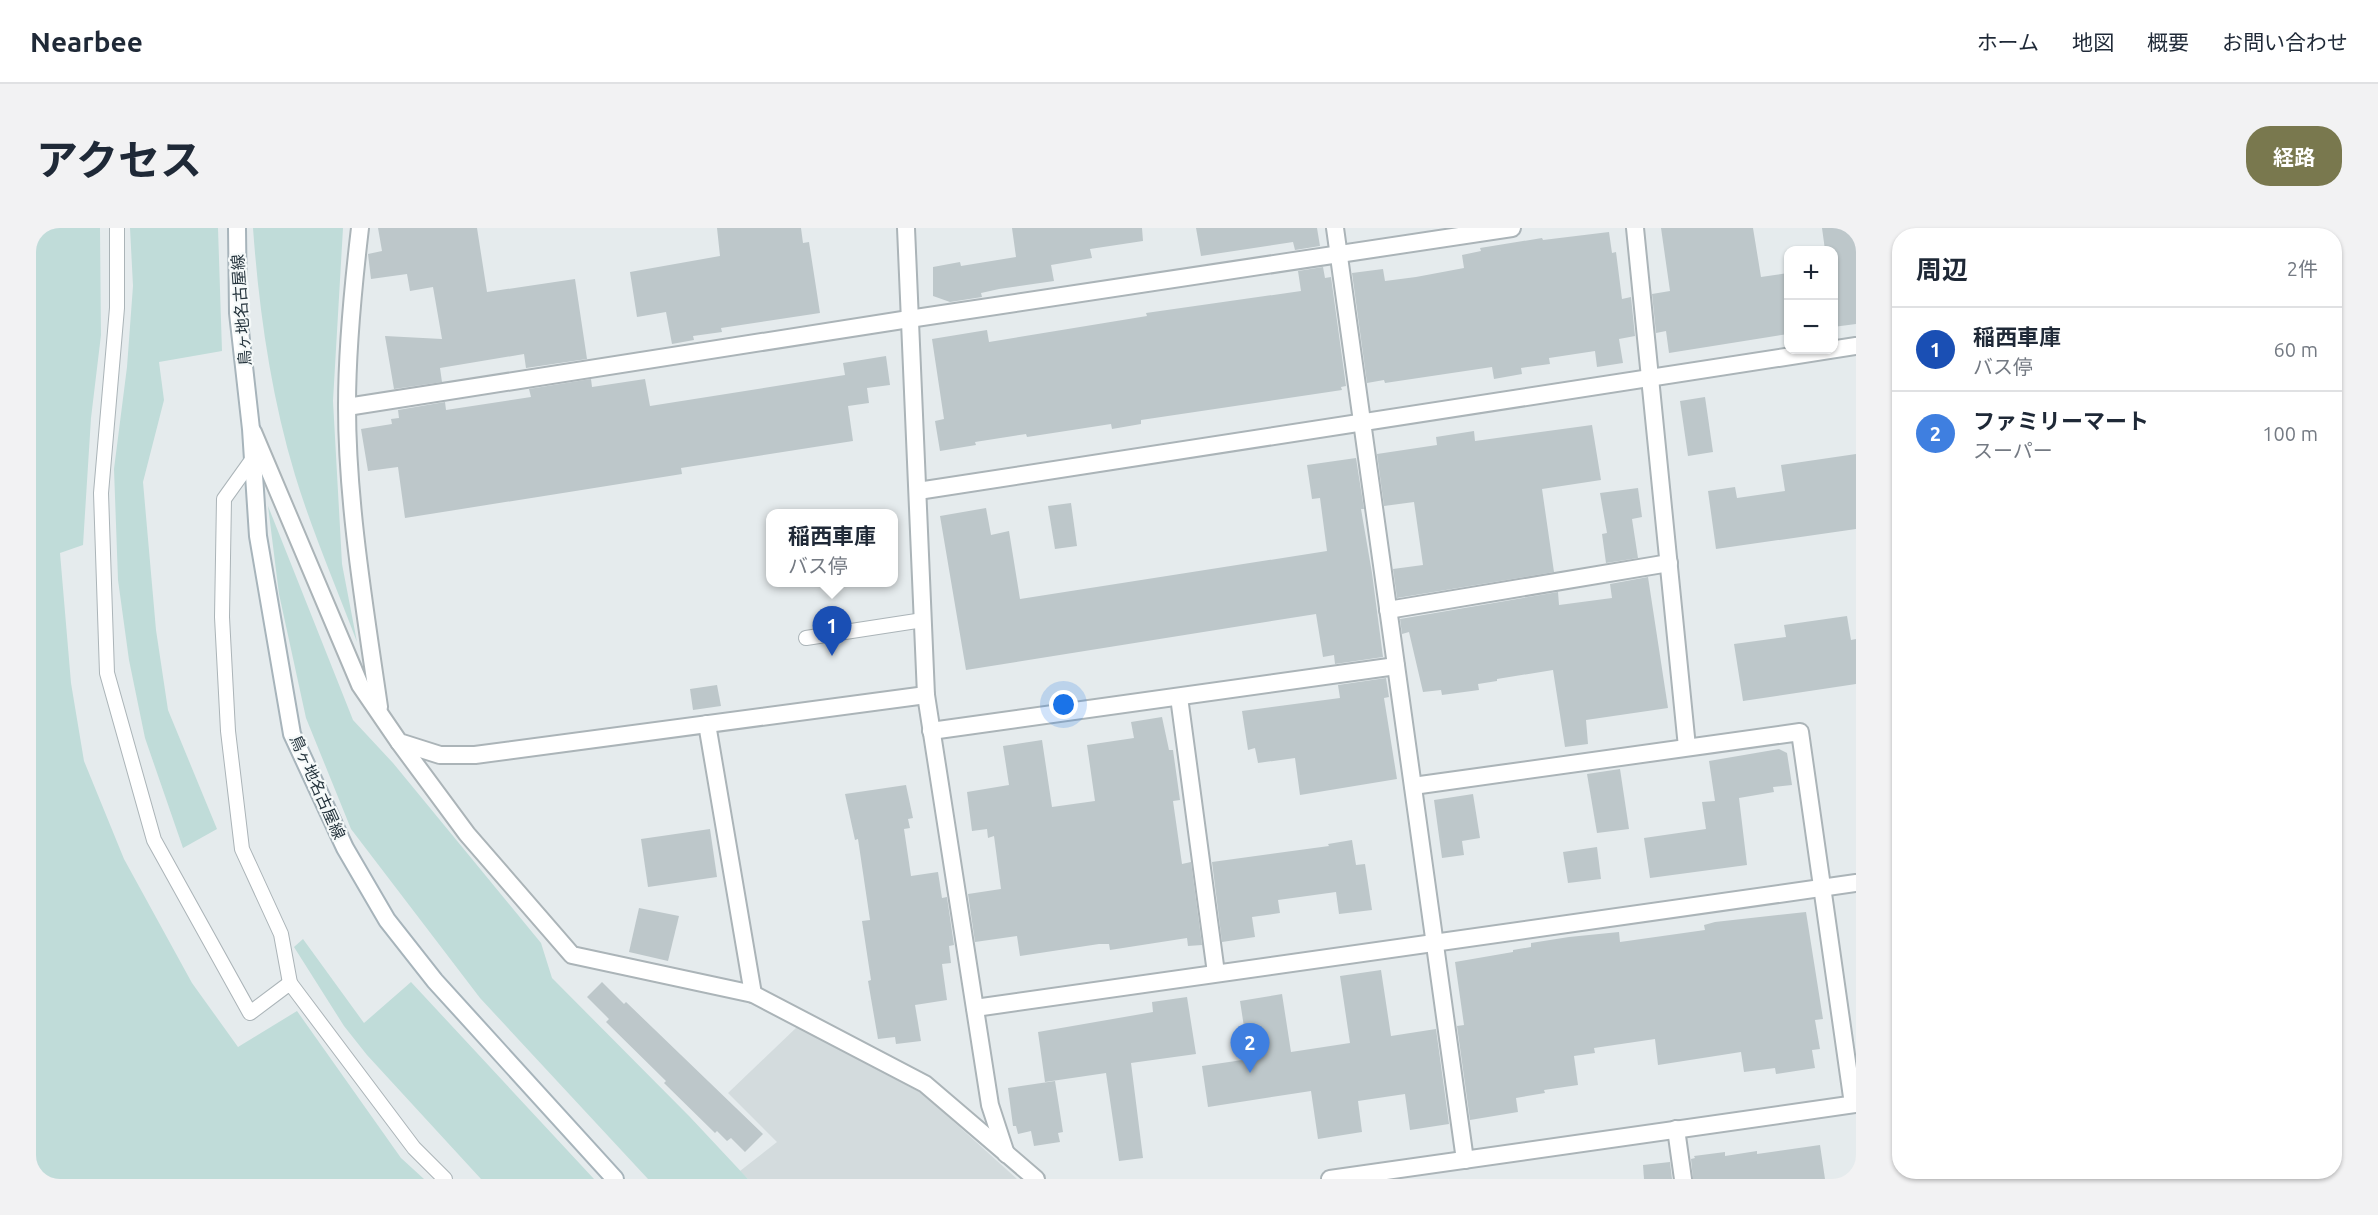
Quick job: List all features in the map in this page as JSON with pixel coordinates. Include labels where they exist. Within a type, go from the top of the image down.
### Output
[{"type":"street","name":"鳥ヶ地名古屋線","points":[[237,228],[238,313],[254,457],[258,536],[292,734],[345,848],[387,920],[435,981],[615,1179]]},
{"type":"street","points":[[360,228],[353,286],[347,407],[359,563],[379,711]]},
{"type":"street","points":[[906,228],[926,694],[990,1105],[1006,1154]]},
{"type":"street","points":[[1335,228],[1465,1160]]},
{"type":"street","points":[[347,407],[1512,228]]},
{"type":"street","points":[[1635,228],[1687,747]]},
{"type":"street","points":[[918,491],[1856,346]]},
{"type":"street","points":[[251,429],[360,685],[467,834],[572,955],[753,994],[925,1084],[1036,1179]]},
{"type":"street","points":[[1388,610],[1669,563]]},
{"type":"street","points":[[932,730],[1396,666]]},
{"type":"street","points":[[399,742],[440,755],[475,755],[926,694]]},
{"type":"street","points":[[1179,697],[1216,973]]},
{"type":"street","points":[[707,724],[753,994]]},
{"type":"street","points":[[1330,1179],[1855,1104],[1800,732],[1413,786]]},
{"type":"street","points":[[975,1008],[1856,883]]},
{"type":"street","points":[[1676,1130],[1683,1179]]},
{"type":"lane","points":[[117,228],[117,308],[101,493],[107,673],[154,840],[250,1013],[290,983]]},
{"type":"lane","points":[[254,457],[224,500],[222,617],[228,731],[242,849],[281,934],[290,983],[414,1148],[445,1179]]},
{"type":"lane","points":[[806,638],[923,620]]},
{"type":"shaded area","points":[[797,1027],[923,1094],[1017,1179],[748,1179],[740,1171],[777,1142],[728,1093]]},
{"type":"green space","points":[[36,228],[100,228],[101,335],[91,418],[83,545],[60,553],[71,683],[84,761],[124,859],[192,983],[238,1047],[297,1011],[401,1158],[424,1179],[36,1179]]},
{"type":"green space","points":[[130,228],[218,228],[222,351],[159,362],[164,400],[143,482],[156,630],[168,710],[217,829],[183,848],[145,738],[129,660],[118,580],[114,469],[127,367],[133,286]]},
{"type":"green space","points":[[253,228],[343,228],[333,401],[342,564],[357,642],[309,517],[279,414],[267,353]]},
{"type":"green space","points":[[268,506],[353,720],[393,763],[541,943],[552,978],[748,1179],[648,1179],[480,998],[351,829],[306,718],[279,594]]},
{"type":"green space","points":[[303,939],[364,1023],[411,982],[594,1179],[481,1179],[367,1055],[344,1026],[294,947]]},
{"type":"building","points":[[378,228],[477,228],[487,292],[575,279],[587,359],[526,368],[524,354],[440,368],[442,382],[394,389],[385,336],[442,339],[433,287],[410,291],[407,274],[371,279],[368,254],[382,251]]},
{"type":"building","points":[[717,228],[801,228],[803,243],[809,242],[820,313],[721,328],[722,332],[693,336],[694,340],[672,344],[666,312],[637,317],[630,272],[720,256]]},
{"type":"building","points":[[1012,228],[1142,228],[1143,241],[1090,249],[1092,258],[1051,265],[1054,281],[999,289],[981,293],[982,297],[950,302],[933,296],[933,267],[960,262],[961,266],[1016,257]]},
{"type":"building","points":[[1196,228],[1317,228],[1320,246],[1295,250],[1293,242],[1201,256]]},
{"type":"building","points":[[1661,228],[1753,228],[1761,277],[1784,274],[1784,335],[1669,353],[1666,331],[1656,333],[1652,294],[1670,291]]},
{"type":"building","points":[[1822,228],[1856,228],[1856,324],[1838,326],[1838,246],[1824,246]]},
{"type":"building","points":[[1609,232],[1612,253],[1616,252],[1622,299],[1631,297],[1635,336],[1619,339],[1623,363],[1597,367],[1595,351],[1549,358],[1550,364],[1521,368],[1522,374],[1494,379],[1492,367],[1385,383],[1384,380],[1367,383],[1352,273],[1383,269],[1385,281],[1416,277],[1464,268],[1462,255],[1481,251],[1480,248],[1542,238],[1543,240]]},
{"type":"building","points":[[1323,267],[1325,278],[1331,277],[1346,386],[1341,387],[1342,390],[1141,420],[1141,424],[1112,429],[1111,424],[1027,437],[1026,434],[975,442],[976,445],[940,451],[935,421],[944,419],[932,339],[987,330],[989,342],[1147,316],[1146,313],[1301,291],[1298,271]]},
{"type":"building","points":[[886,356],[890,385],[867,388],[869,403],[848,406],[853,441],[681,468],[682,474],[405,518],[398,467],[368,471],[361,429],[392,424],[391,419],[399,418],[398,410],[445,402],[446,410],[531,397],[529,389],[591,379],[592,387],[645,379],[650,406],[845,375],[843,363]]},
{"type":"building","points":[[1705,397],[1713,452],[1688,456],[1680,401]]},
{"type":"building","points":[[1592,425],[1601,480],[1542,489],[1554,572],[1397,598],[1393,569],[1423,565],[1414,502],[1384,506],[1377,454],[1437,445],[1436,437],[1474,431],[1475,441]]},
{"type":"building","points":[[1856,454],[1856,529],[1716,549],[1708,491],[1735,487],[1737,498],[1785,491],[1781,465]]},
{"type":"building","points":[[1356,458],[1364,509],[1361,509],[1383,657],[1335,664],[1334,655],[1323,657],[1316,614],[966,670],[940,516],[986,508],[991,535],[1009,531],[1020,599],[1327,551],[1320,498],[1312,499],[1307,465]]},
{"type":"building","points":[[1638,488],[1642,517],[1632,519],[1638,558],[1606,563],[1602,534],[1607,533],[1600,493]]},
{"type":"building","points":[[1071,503],[1077,546],[1055,549],[1048,506]]},
{"type":"building","points":[[1648,577],[1668,708],[1586,720],[1588,744],[1565,747],[1553,670],[1478,684],[1479,690],[1442,695],[1441,690],[1423,692],[1409,632],[1402,634],[1400,619],[1558,592],[1559,605],[1612,598],[1610,584]]},
{"type":"building","points":[[1847,616],[1851,640],[1856,639],[1856,684],[1743,701],[1734,644],[1786,637],[1784,625]]},
{"type":"building","points":[[1386,678],[1389,697],[1384,698],[1397,779],[1300,795],[1295,758],[1258,763],[1255,748],[1248,750],[1242,711],[1340,698],[1338,685]]},
{"type":"building","points":[[717,685],[721,706],[693,710],[690,689]]},
{"type":"building","points":[[1162,717],[1169,750],[1173,750],[1180,800],[1173,801],[1182,864],[1191,862],[1202,945],[1188,946],[1187,938],[1110,950],[1109,944],[1099,944],[1020,956],[1017,936],[975,942],[968,894],[1001,889],[994,836],[988,838],[987,829],[972,831],[967,792],[1009,785],[1003,746],[1042,740],[1052,807],[1095,801],[1087,745],[1134,738],[1131,722]]},
{"type":"building","points":[[1779,749],[1787,753],[1792,785],[1773,787],[1774,792],[1739,798],[1747,865],[1650,878],[1644,838],[1706,829],[1702,802],[1715,801],[1709,761]]},
{"type":"building","points":[[1620,769],[1629,829],[1597,833],[1587,774]]},
{"type":"building","points":[[906,785],[913,818],[908,819],[910,828],[904,829],[911,876],[938,872],[942,898],[947,897],[954,945],[949,946],[951,963],[942,964],[947,1000],[915,1005],[921,1041],[896,1044],[895,1037],[878,1039],[868,981],[871,980],[862,921],[870,920],[858,839],[855,840],[845,794]]},
{"type":"building","points":[[1473,794],[1480,838],[1462,841],[1464,855],[1442,858],[1434,800]]},
{"type":"building","points":[[710,829],[717,877],[648,887],[641,839]]},
{"type":"building","points":[[1352,840],[1356,865],[1365,864],[1372,910],[1339,914],[1336,892],[1278,900],[1280,913],[1252,917],[1255,937],[1222,942],[1212,862],[1329,846],[1328,844]]},
{"type":"building","points":[[1597,847],[1601,879],[1568,883],[1563,852]]},
{"type":"building","points":[[639,908],[679,916],[668,961],[629,952]]},
{"type":"building","points":[[1806,912],[1823,1019],[1815,1020],[1820,1049],[1812,1050],[1815,1068],[1776,1074],[1775,1068],[1744,1072],[1741,1052],[1658,1065],[1655,1039],[1594,1048],[1595,1053],[1574,1056],[1578,1085],[1544,1090],[1545,1093],[1516,1098],[1518,1112],[1470,1120],[1457,1026],[1464,1025],[1455,962],[1513,952],[1513,950],[1531,947],[1531,943],[1569,937],[1619,932],[1620,942],[1705,930],[1704,925],[1715,922]]},
{"type":"building","points":[[1381,970],[1391,1036],[1436,1029],[1449,1124],[1410,1130],[1405,1094],[1358,1101],[1362,1132],[1318,1139],[1311,1091],[1208,1107],[1202,1066],[1249,1059],[1240,1001],[1282,994],[1291,1052],[1350,1043],[1340,976]]},
{"type":"building","points":[[602,982],[624,1004],[626,1002],[763,1134],[745,1152],[731,1138],[727,1141],[717,1131],[715,1133],[606,1022],[609,1019],[587,997]]},
{"type":"building","points":[[1187,997],[1196,1054],[1131,1063],[1143,1158],[1119,1161],[1106,1073],[1045,1082],[1038,1032],[1153,1012],[1152,1002]]},
{"type":"building","points":[[1055,1081],[1063,1132],[1058,1133],[1060,1142],[1034,1146],[1031,1131],[1018,1134],[1016,1126],[1013,1126],[1008,1088]]},
{"type":"building","points":[[1820,1145],[1825,1179],[1693,1179],[1691,1159],[1695,1158],[1694,1156],[1725,1152],[1725,1156],[1757,1151],[1757,1154]]},
{"type":"building","points":[[1670,1162],[1672,1179],[1644,1179],[1643,1165]]},
{"type":"place","name":"稲西車庫","points":[[832,656]]},
{"type":"place","name":"ファミリーマート","points":[[1250,1073]]}]
